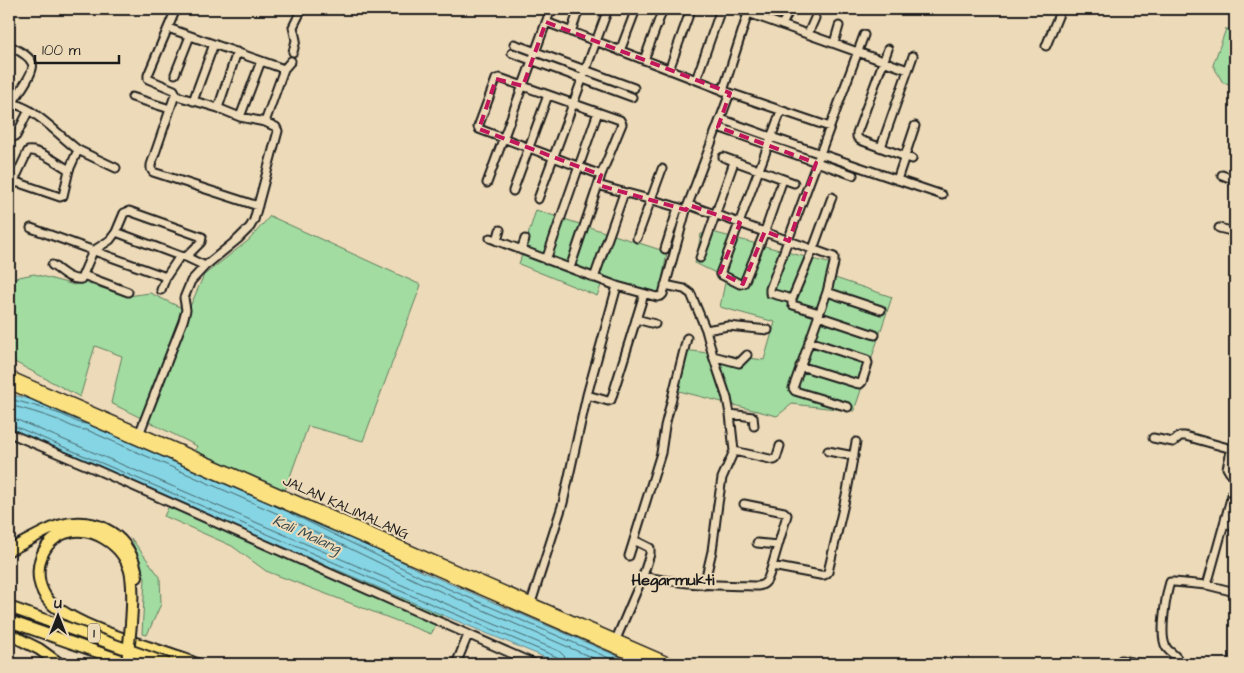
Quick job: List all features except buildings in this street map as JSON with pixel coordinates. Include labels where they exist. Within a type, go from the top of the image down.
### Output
[{"type":"highway","points":[[9,550],[53,528],[73,523],[99,526],[117,536],[132,554],[138,592],[127,664]]},
{"type":"highway","points":[[133,664],[134,624],[130,570],[122,555],[106,539],[94,534],[77,531],[65,533],[49,545],[41,559],[38,575],[40,588],[54,605],[76,619],[102,631],[197,664]]},
{"type":"highway","name":"1","points":[[9,603],[179,664]]},
{"type":"highway","name":"1","points":[[9,607],[168,664]]},
{"type":"highway","name":"1","points":[[9,612],[154,664]]},
{"type":"highway","name":"1","points":[[9,621],[133,664]]},
{"type":"highway","points":[[9,634],[39,649],[60,664]]},
{"type":"main road","name":"JALAN KALIMALANG","points":[[9,376],[138,436]]},
{"type":"main road","name":"JALAN KALIMALANG","points":[[9,384],[138,436],[614,643],[672,664]]},
{"type":"main road","name":"JALAN KALIMALANG","points":[[614,643],[642,662],[652,664]]},
{"type":"street","points":[[138,436],[183,321],[186,310],[184,298],[191,281],[205,266],[250,227],[254,220],[278,131],[276,126],[265,122],[240,116],[176,95],[174,90],[149,80],[148,77],[176,9]]},
{"type":"street","points":[[293,52],[296,40],[293,27],[302,9]]},
{"type":"street","points":[[487,183],[551,9]]},
{"type":"street","points":[[571,32],[579,9]]},
{"type":"street","points":[[538,198],[608,9]]},
{"type":"street","points":[[620,51],[636,9]]},
{"type":"street","points":[[644,60],[663,9]]},
{"type":"street","points":[[669,70],[691,9]]},
{"type":"street","points":[[696,80],[721,9]]},
{"type":"street","points":[[737,9],[749,11],[782,25],[908,70]]},
{"type":"street","points":[[759,16],[762,9]]},
{"type":"street","points":[[782,25],[790,9]]},
{"type":"street","points":[[1046,46],[1061,9]]},
{"type":"street","points":[[500,230],[494,239],[520,250],[617,286],[644,294],[660,296],[664,290],[688,208],[721,119],[726,92],[749,11]]},
{"type":"street","points":[[808,34],[814,18]]},
{"type":"street","points":[[546,22],[726,92],[830,127]]},
{"type":"street","points":[[834,43],[839,26]]},
{"type":"street","points":[[168,28],[284,69]]},
{"type":"street","points":[[792,299],[770,293],[769,291],[864,35]]},
{"type":"street","points":[[175,74],[190,36]]},
{"type":"street","points":[[193,101],[214,44]]},
{"type":"street","points":[[514,44],[634,88]]},
{"type":"street","points":[[10,46],[25,55],[33,65],[28,79],[11,102],[29,110],[78,150],[116,168]]},
{"type":"street","points":[[888,49],[857,133],[858,138],[912,159]]},
{"type":"street","points":[[218,108],[237,52]]},
{"type":"street","points":[[512,53],[632,97]]},
{"type":"street","points":[[881,147],[913,56]]},
{"type":"street","points":[[240,116],[261,61]]},
{"type":"street","points":[[265,122],[284,69],[291,61]]},
{"type":"street","points":[[570,268],[601,175],[622,123],[619,119],[500,78],[496,79],[478,127],[482,131],[601,175]]},
{"type":"street","points":[[176,95],[151,165],[151,170],[258,206]]},
{"type":"street","points":[[513,191],[548,95]]},
{"type":"street","points":[[132,97],[170,109]]},
{"type":"street","points":[[9,134],[13,137],[16,136],[29,110]]},
{"type":"street","points":[[781,111],[720,273],[740,284],[744,284],[765,232],[783,179]]},
{"type":"street","points":[[546,260],[598,112]]},
{"type":"street","points":[[721,119],[942,195]]},
{"type":"street","points":[[897,180],[915,126]]},
{"type":"street","points":[[718,127],[853,175]]},
{"type":"street","points":[[69,170],[33,150],[28,152],[11,183],[19,183],[60,197],[63,196],[69,170],[78,150]]},
{"type":"street","points":[[722,157],[794,183]]},
{"type":"street","points":[[700,258],[734,162]]},
{"type":"street","points":[[637,238],[662,169]]},
{"type":"street","points":[[1222,175],[1235,180]]},
{"type":"street","points":[[598,185],[678,208],[688,208],[716,215],[832,256],[835,259],[827,292],[793,388],[794,391],[848,407]]},
{"type":"street","points":[[594,278],[624,193]]},
{"type":"street","points":[[832,197],[792,299],[792,304],[876,335]]},
{"type":"street","points":[[664,248],[678,208]]},
{"type":"street","points":[[52,265],[74,280],[81,279],[93,251],[110,240],[116,232],[124,213],[129,211],[202,237],[201,242],[183,256],[166,277],[161,290]]},
{"type":"street","points":[[31,228],[166,277]]},
{"type":"street","points":[[1219,228],[1235,233],[1233,244],[1235,249]]},
{"type":"street","points":[[116,232],[205,266]]},
{"type":"street","points":[[520,250],[524,239]]},
{"type":"street","points":[[83,275],[128,292]]},
{"type":"street","points":[[665,285],[684,289],[692,294],[706,330],[727,398],[730,414],[734,451],[722,478],[712,551],[704,585]]},
{"type":"street","points":[[530,606],[563,503],[587,394],[617,286]]},
{"type":"street","points":[[827,292],[881,310]]},
{"type":"street","points":[[587,394],[608,401],[611,400],[644,294]]},
{"type":"street","points":[[636,319],[655,324]]},
{"type":"street","points":[[706,330],[728,326],[768,330]]},
{"type":"street","points":[[630,556],[661,453],[687,338]]},
{"type":"street","points":[[800,366],[855,383],[860,384],[862,382],[868,364],[867,360],[809,340]]},
{"type":"street","points":[[713,356],[740,363],[747,355]]},
{"type":"street","points":[[730,414],[754,417],[754,426]]},
{"type":"street","points":[[9,433],[535,664]]},
{"type":"street","points":[[1153,438],[1173,442],[1180,436],[1184,436],[1232,449]]},
{"type":"street","points":[[1235,436],[1228,468],[1235,478]]},
{"type":"street","points":[[772,566],[823,576],[828,572],[848,492],[856,442]]},
{"type":"street","points":[[734,451],[774,460],[780,446]]},
{"type":"street","points":[[828,451],[854,456]]},
{"type":"street","points":[[1207,585],[1235,484]]},
{"type":"street","points":[[643,576],[665,581],[704,585],[762,585],[766,582],[772,566],[787,516],[785,513],[744,504]]},
{"type":"street","points":[[1225,523],[1235,527]]},
{"type":"street","points":[[614,643],[643,576],[650,554],[650,548],[634,540]]},
{"type":"street","points":[[757,543],[778,545]]},
{"type":"street","points":[[1178,664],[1178,658],[1164,644],[1162,633],[1171,582],[1207,585],[1235,592]]},
{"type":"street","points":[[456,664],[468,635]]},
{"type":"street","points":[[1121,660],[1140,664]]},
{"type":"highlighted area","points":[[546,22],[730,93],[718,127],[816,163],[789,241],[765,231],[743,284],[720,273],[740,223],[689,205],[686,210],[598,185],[601,175],[479,129],[496,79],[523,86]]},
{"type":"green space","points":[[1226,29],[1235,30],[1235,84],[1223,83],[1213,65]]},
{"type":"green space","points":[[536,210],[667,252],[660,293],[604,278],[597,296],[519,264]]},
{"type":"green space","points":[[270,216],[421,285],[363,441],[308,426],[281,502],[190,463],[197,446],[111,403],[122,356],[95,346],[80,397],[9,359],[9,279],[34,274],[74,285],[82,282],[128,296],[150,293],[188,311],[204,275],[249,240]]},
{"type":"green space","points":[[716,233],[839,266],[835,278],[892,297],[854,411],[792,404],[777,416],[675,390],[684,350],[764,360],[775,322],[720,307],[726,278],[695,263],[701,234]]},
{"type":"green space","points":[[173,498],[442,615],[431,634],[266,571],[232,546],[164,516]]},
{"type":"green space","points":[[131,538],[160,577],[161,604],[147,635],[142,634],[145,578]]},
{"type":"water","name":"Kali Malang","points":[[9,394],[34,400],[65,411],[281,503],[423,572],[636,664],[561,664],[9,429]]},
{"type":"district","name":"Hegarmukti","points":[[673,579]]}]
